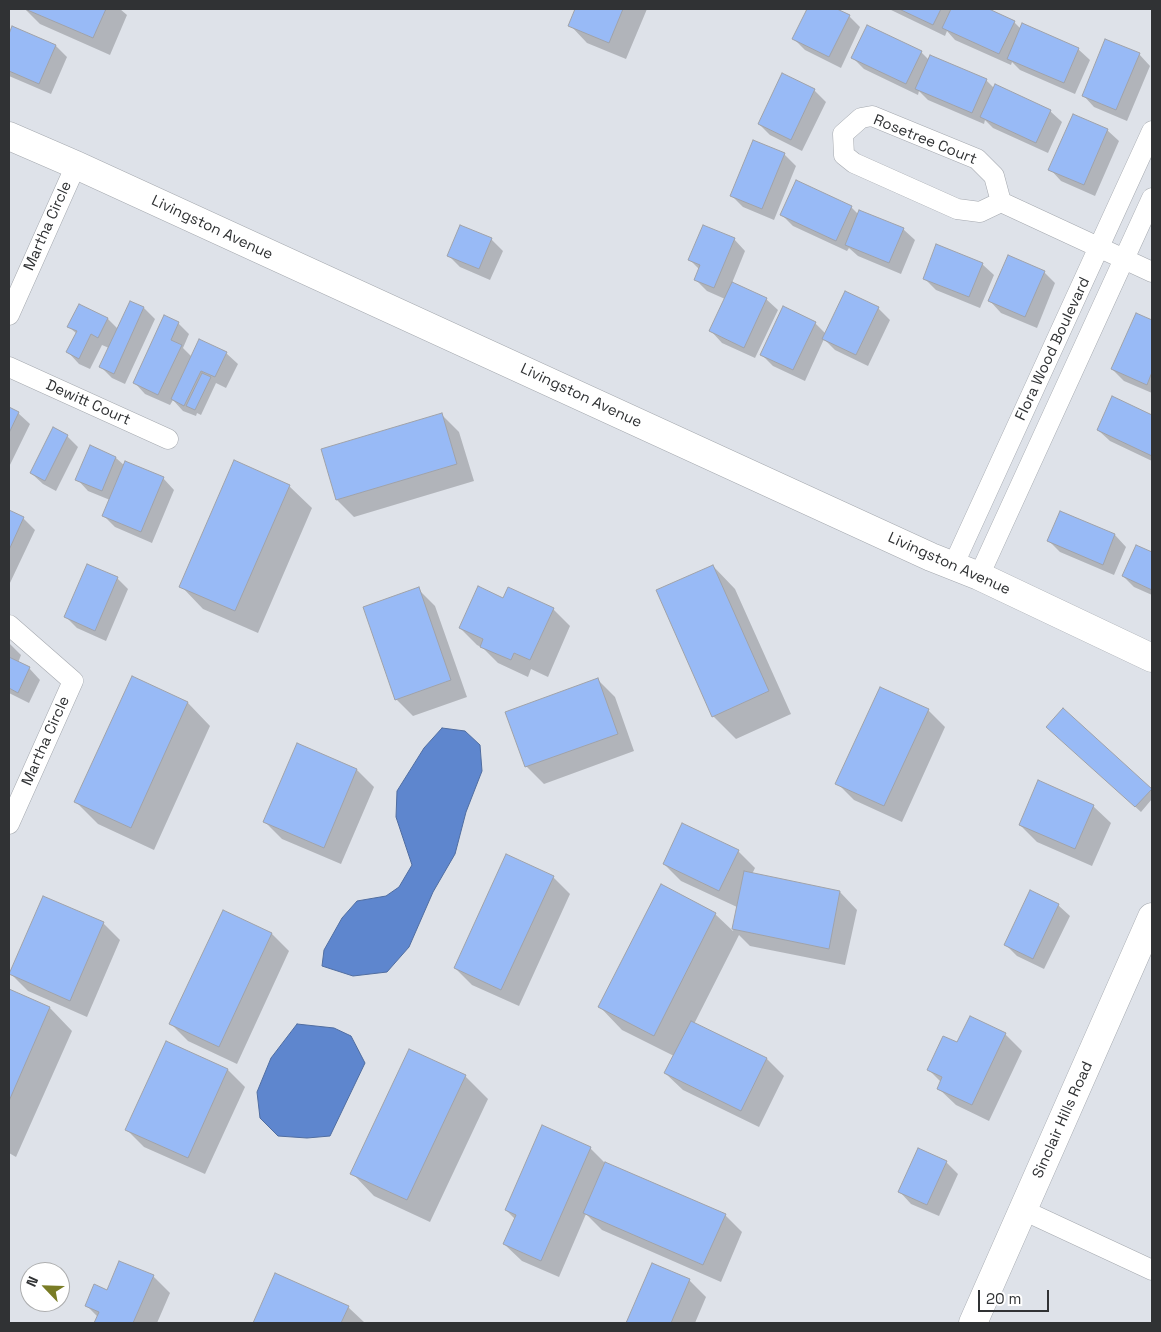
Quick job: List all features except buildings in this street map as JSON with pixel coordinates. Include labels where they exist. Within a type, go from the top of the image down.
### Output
[{"type":"street","name":"Rosetree Court","points":[[872,116],[977,159],[994,176],[1001,202],[980,212],[957,209],[854,163],[844,155],[843,134],[861,118],[872,116]]},
{"type":"street","name":"Flora Wood Boulevard","points":[[953,566],[1152,131]]},
{"type":"street","name":"Livingston Avenue","points":[[9,136],[922,552],[979,576],[1152,658]]},
{"type":"street","name":"Martha Circle","points":[[9,315],[76,165]]},
{"type":"street","name":"Flora Wood Boulevard","points":[[979,576],[1152,198]]},
{"type":"street","points":[[1001,202],[1152,272]]},
{"type":"street","name":"Dewitt Court","points":[[9,367],[168,439]]},
{"type":"street","name":"Martha Circle","points":[[9,624],[73,681],[9,824]]},
{"type":"street","name":"Sinclair Hills Road","points":[[973,1323],[1152,917]]},
{"type":"street","points":[[1023,1210],[1152,1270]]},
{"type":"water","points":[[442,728],[465,731],[480,745],[482,771],[466,812],[455,854],[433,892],[409,947],[387,972],[353,976],[322,966],[324,950],[342,918],[357,901],[386,896],[399,887],[412,865],[396,817],[397,791],[424,748]]},
{"type":"water","points":[[297,1024],[334,1028],[351,1036],[365,1063],[330,1136],[307,1138],[278,1136],[260,1118],[257,1092],[271,1058]]}]
